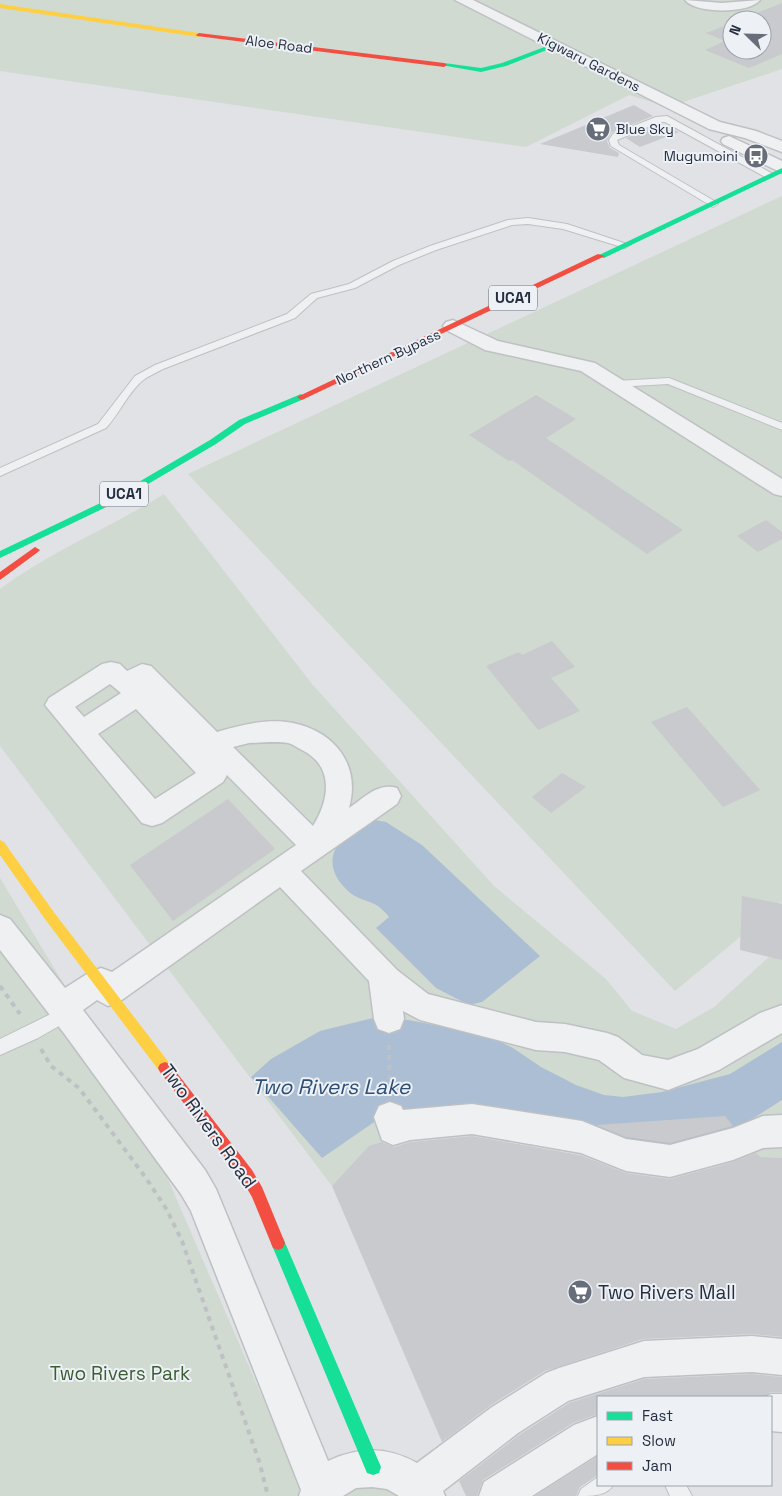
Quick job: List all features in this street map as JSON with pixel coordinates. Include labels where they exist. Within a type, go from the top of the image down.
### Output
[{"type":"street","name":"Kigwaru Gardens","points":[[462,0],[715,126],[750,134],[782,147]]},
{"type":"street","points":[[692,0],[707,7],[721,8],[733,7],[753,0]]},
{"type":"street","points":[[480,8],[496,3]]},
{"type":"street","name":"Aloe Road","points":[[0,6],[164,31],[481,70],[504,65],[555,45]]},
{"type":"street","name":"Kigwaru Gardens","points":[[715,126],[730,142],[778,171]]},
{"type":"street","name":"Northern Bypass","points":[[0,555],[69,522],[170,468],[242,422],[344,378],[778,171]]},
{"type":"street","points":[[453,326],[492,346],[576,363],[602,374],[782,489]]},
{"type":"street","name":"UCA1","points":[[184,446],[206,434],[242,422]]},
{"type":"street","points":[[0,577],[69,522]]},
{"type":"street","points":[[112,671],[132,690],[214,775],[152,815],[58,706],[112,671]]},
{"type":"street","points":[[81,732],[132,690],[142,673],[316,846]]},
{"type":"street","points":[[213,743],[249,733],[292,733],[313,742],[324,750],[338,770],[339,796],[333,817],[316,846]]},
{"type":"street","points":[[65,1010],[282,870],[387,796]]},
{"type":"street","name":"Two Rivers Road","points":[[0,845],[257,1192],[373,1466]]},
{"type":"street","points":[[282,870],[383,976],[420,1006],[536,1036],[565,1038],[607,1047],[635,1068],[668,1075],[708,1060],[771,1023],[782,1019]]},
{"type":"street","points":[[0,928],[65,1010],[193,1182],[204,1201],[320,1493],[337,1478],[354,1469],[373,1466],[397,1472],[422,1491],[505,1420],[559,1386],[644,1358],[752,1354],[782,1356]]},
{"type":"street","points":[[383,976],[389,1019]]},
{"type":"street","points":[[390,1117],[393,1129],[410,1124],[472,1119],[503,1123],[582,1137],[626,1155],[670,1161],[734,1144],[764,1132],[782,1131]]},
{"type":"street","points":[[498,1496],[528,1474],[587,1438],[597,1435]]},
{"type":"lane","points":[[712,204],[615,146],[613,140],[616,136],[650,123],[667,119],[778,171]]},
{"type":"lane","points":[[0,472],[102,426],[115,412],[127,391],[139,378],[159,367],[277,322],[291,316],[314,296],[352,286],[396,263],[473,233],[511,222],[528,221],[564,226],[625,245]]},
{"type":"lane","points":[[616,384],[669,382],[782,427]]},
{"type":"lane","points":[[0,1047],[32,1033],[65,1010]]},
{"type":"lane","points":[[588,1496],[601,1486]]},
{"type":"path","points":[[0,986],[32,1033],[51,1066],[79,1088],[146,1178],[167,1210],[182,1241],[256,1452],[267,1492],[265,1496]]},
{"type":"path","points":[[389,1019],[390,1117]]},
{"type":"green space","points":[[0,0],[782,0],[782,69],[668,107],[629,95],[526,147],[0,71]]},
{"type":"green space","points":[[782,196],[782,902],[675,991],[188,474]]},
{"type":"green space","points":[[164,494],[312,684],[494,886],[606,979],[632,1011],[676,1029],[714,1007],[782,945],[782,1158],[760,1157],[661,1176],[579,1148],[478,1128],[403,1136],[370,1146],[332,1186],[0,746],[0,589],[19,575],[60,551]]},
{"type":"green space","name":"Two Rivers Park","points":[[0,878],[135,1103],[305,1496],[0,1496]]},
{"type":"green space","points":[[372,1479],[411,1496],[333,1496]]},
{"type":"water","points":[[375,820],[386,822],[422,845],[540,956],[482,1002],[469,1005],[436,988],[376,928],[389,917],[387,914],[378,906],[350,893],[338,879],[333,868],[333,857],[336,848],[343,839],[352,831]]},
{"type":"water","name":"Two Rivers Lake","points":[[373,1018],[408,1020],[487,1035],[576,1085],[604,1095],[623,1097],[662,1092],[730,1074],[782,1042],[782,1100],[741,1126],[685,1147],[380,1118],[322,1158],[251,1077],[271,1059],[320,1031]]},
{"type":"building","points":[[782,3],[782,54],[772,58],[772,10],[764,10]]},
{"type":"building","points":[[722,27],[722,40],[706,33]]},
{"type":"building","points":[[722,42],[722,57],[705,50]]},
{"type":"building","points":[[729,60],[768,60],[749,68]]},
{"type":"building","points":[[634,105],[653,116],[611,133],[607,141],[610,148],[619,153],[618,157],[540,144]]},
{"type":"building","points":[[660,124],[679,132],[640,147],[626,138]]},
{"type":"building","points":[[536,395],[576,419],[546,438],[683,530],[647,554],[512,460],[509,461],[469,435]]},
{"type":"building","points":[[766,520],[782,532],[782,539],[758,552],[737,536]]},
{"type":"building","points":[[552,641],[575,667],[551,678],[580,711],[538,730],[486,666],[519,652],[522,655]]},
{"type":"building","points":[[687,707],[760,790],[723,807],[651,722]]},
{"type":"building","points":[[562,773],[586,787],[551,813],[532,797]]},
{"type":"building","points":[[228,799],[275,849],[173,921],[130,865]]},
{"type":"building","points":[[742,896],[782,904],[782,960],[740,950]]},
{"type":"building","points":[[725,1116],[733,1126],[670,1143],[626,1137],[596,1125]]},
{"type":"building","name":"Two Rivers Mall","points":[[472,1136],[580,1155],[626,1173],[670,1179],[733,1162],[756,1153],[760,1157],[782,1158],[782,1337],[752,1334],[643,1339],[545,1371],[491,1405],[442,1442],[332,1186],[369,1146],[382,1142],[394,1147],[410,1142]]},
{"type":"building","points":[[752,1374],[782,1377],[782,1392],[770,1392],[764,1396],[597,1396],[597,1414],[573,1423],[483,1480],[477,1496],[466,1496],[459,1481],[519,1435],[569,1403],[644,1379]]},
{"type":"building","points":[[597,1457],[597,1476],[580,1487],[576,1496],[535,1496]]},
{"type":"traffic: fast","points":[[444,65],[481,70],[504,65],[555,45]]},
{"type":"traffic: fast","points":[[601,256],[782,170]]},
{"type":"traffic: fast","points":[[0,555],[118,498],[213,442],[242,422],[301,397]]},
{"type":"traffic: fast","points":[[278,1243],[373,1467]]},
{"type":"traffic: slow","points":[[0,6],[199,35]]},
{"type":"traffic: slow","points":[[0,845],[49,915],[165,1068]]},
{"type":"traffic: jam","points":[[199,35],[444,65]]},
{"type":"traffic: jam","points":[[301,397],[601,256]]},
{"type":"traffic: jam","points":[[0,577],[35,550]]},
{"type":"traffic: jam","points":[[165,1068],[247,1175],[257,1192],[278,1243]]},
{"type":"place","name":"Blue Sky","points":[[598,129]]},
{"type":"place","name":"Mugumoini","points":[[756,156]]},
{"type":"place","name":"Two Rivers Mall","points":[[580,1292]]}]
